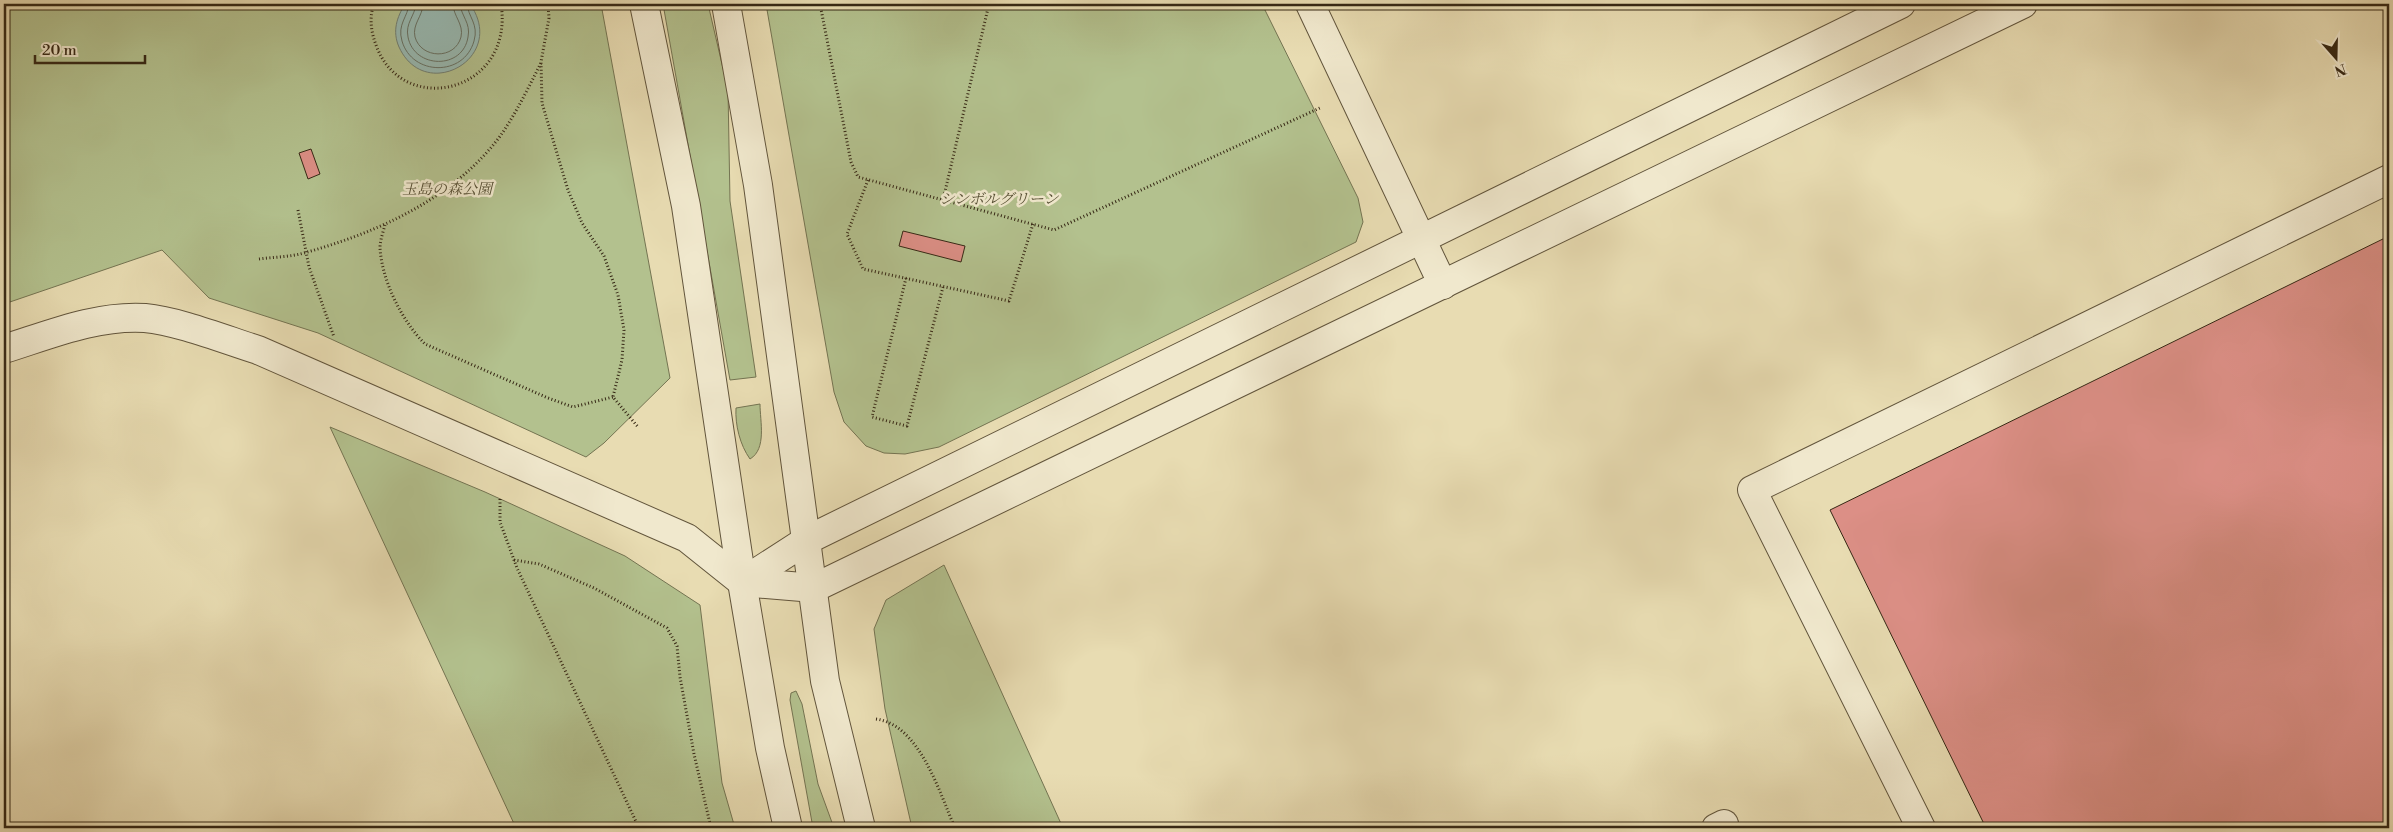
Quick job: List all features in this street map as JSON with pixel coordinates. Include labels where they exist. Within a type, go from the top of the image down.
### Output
[{"type":"street","points":[[644,4],[686,206],[742,582],[770,748],[788,828]]},
{"type":"street","points":[[726,4],[758,185],[814,588],[825,681],[861,828]]},
{"type":"street","points":[[1310,4],[1443,285]]},
{"type":"street","points":[[742,582],[807,540],[1901,4]]},
{"type":"street","points":[[4,349],[54,332],[102,321],[145,318],[186,328],[258,350],[687,538],[742,582],[814,588],[2023,4]]},
{"type":"street","points":[[1921,828],[1752,490],[2389,179]]},
{"type":"path","points":[[374,4],[371,12],[372,35],[380,56],[394,73],[414,84],[436,88],[458,85],[477,75],[492,60],[501,41],[504,20],[501,4]]},
{"type":"path","points":[[548,4],[549,18],[541,62],[542,103],[568,190],[582,223],[604,256],[618,295],[624,330],[622,360],[613,397]]},
{"type":"path","points":[[820,4],[851,162],[858,177],[1054,230],[1286,122],[1353,94]]},
{"type":"path","points":[[943,200],[989,4]]},
{"type":"path","points":[[259,259],[307,252],[385,225],[428,201],[464,174],[498,139],[541,62]]},
{"type":"path","points":[[868,180],[846,234],[863,269],[1010,301],[1033,224]]},
{"type":"path","points":[[298,210],[309,267],[334,337]]},
{"type":"path","points":[[385,225],[380,247],[387,275],[402,316],[411,330],[426,344],[572,407],[613,397]]},
{"type":"path","points":[[906,278],[872,417],[907,426],[943,287]]},
{"type":"path","points":[[613,397],[638,427]]},
{"type":"path","points":[[500,499],[500,522],[514,560],[639,828]]},
{"type":"path","points":[[514,560],[539,564],[594,588],[647,615],[667,628],[677,646],[691,735],[711,828]]},
{"type":"path","points":[[876,719],[888,720],[905,732],[922,755],[955,828]]},
{"type":"green space","name":"玉島の森公園","points":[[4,4],[601,4],[670,378],[604,443],[586,457],[318,333],[209,298],[162,250],[4,304]]},
{"type":"green space","points":[[663,4],[708,4],[728,90],[730,201],[756,377],[730,380]]},
{"type":"green space","name":"シンボルグリーン","points":[[766,4],[1262,4],[1358,198],[1363,222],[1356,242],[939,447],[905,454],[884,453],[866,446],[844,422],[834,392]]},
{"type":"green space","points":[[760,404],[761,442],[759,449],[750,459],[743,448],[739,435],[736,408]]},
{"type":"green space","points":[[330,427],[485,492],[625,556],[700,605],[722,783],[735,828],[516,828]]},
{"type":"green space","points":[[944,565],[1063,828],[912,828],[885,709],[874,629],[886,600]]},
{"type":"green space","points":[[796,691],[802,704],[818,784],[834,828],[813,828],[790,700],[791,693]]},
{"type":"water","points":[[405,4],[470,4],[479,24],[479,42],[471,56],[458,67],[443,73],[426,72],[411,64],[399,47],[396,35],[398,19]]},
{"type":"building","points":[[311,149],[320,174],[308,179],[299,153]]},
{"type":"building","points":[[903,231],[965,246],[961,262],[899,246]]},
{"type":"building","points":[[2389,236],[2389,828],[1986,828],[1830,510]]}]
